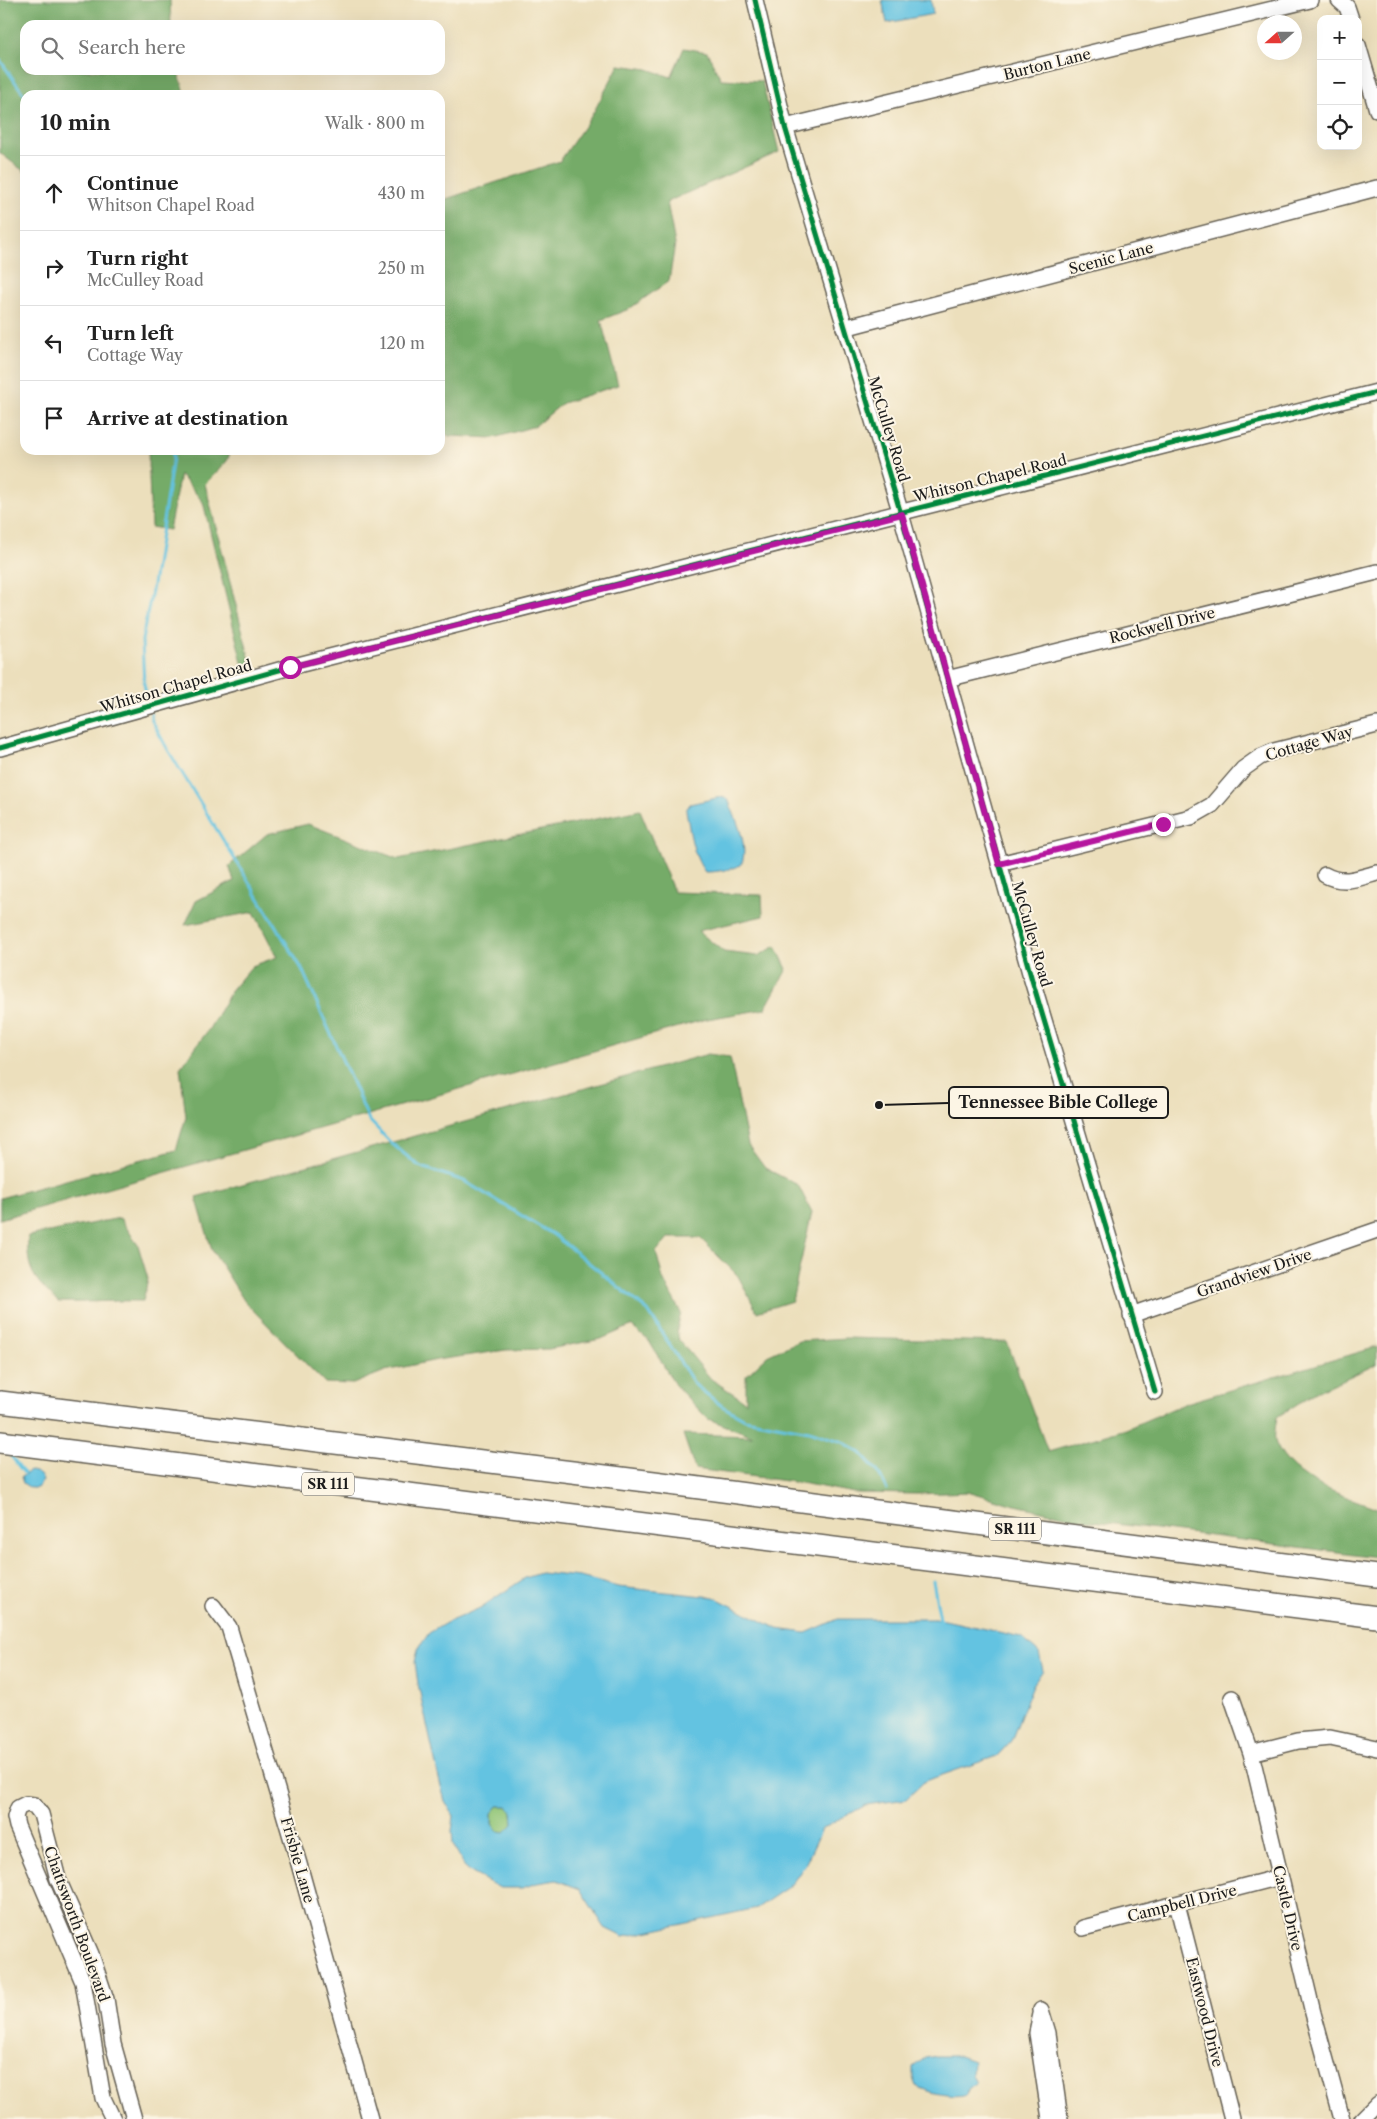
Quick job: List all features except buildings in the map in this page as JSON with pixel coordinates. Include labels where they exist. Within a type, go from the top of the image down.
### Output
[{"type":"highway","name":"SR 111","points":[[0,1402],[654,1482],[1377,1576]]},
{"type":"highway","name":"SR 111","points":[[0,1442],[1377,1617]]},
{"type":"highway","points":[[1266,1562],[1377,1567]]},
{"type":"highway","points":[[1306,1608],[1377,1624]]},
{"type":"street","name":"McCulley Road","points":[[755,0],[785,127],[844,328],[902,514],[999,864],[1131,1315]]},
{"type":"street","name":"Burton Lane","points":[[785,127],[1310,0]]},
{"type":"street","points":[[1362,59],[1377,110]]},
{"type":"street","name":"Scenic Lane","points":[[844,328],[1377,188]]},
{"type":"street","name":"Whitson Chapel Road","points":[[0,748],[292,666],[902,514],[1377,392]]},
{"type":"street","name":"Rockwell Drive","points":[[947,679],[1377,572]]},
{"type":"street","name":"Cottage Way","points":[[999,864],[1191,817],[1212,805],[1243,769],[1260,757],[1274,751],[1377,725]]},
{"type":"street","points":[[1325,875],[1334,880],[1344,882],[1377,873]]},
{"type":"street","name":"Grandview Drive","points":[[1131,1315],[1377,1230]]},
{"type":"street","points":[[1131,1315],[1155,1392]]},
{"type":"street","name":"Frisbie Lane","points":[[213,1606],[229,1627],[240,1662],[302,1874],[370,2119]]},
{"type":"street","name":"Castle Drive","points":[[1232,1698],[1251,1753],[1327,2070],[1342,2119]]},
{"type":"street","points":[[1251,1753],[1298,1741],[1330,1738],[1377,1748]]},
{"type":"street","name":"Chattsworth Boulevard","points":[[113,2119],[103,2098],[83,1982],[17,1826],[15,1816],[18,1808],[26,1804],[34,1805],[41,1814],[58,1879],[96,1967],[106,1999],[113,2044],[134,2119]]},
{"type":"street","name":"Campbell Drive","points":[[1083,1928],[1280,1877]]},
{"type":"street","name":"Eastwood Drive","points":[[1177,1904],[1232,2119]]},
{"type":"street","points":[[1050,2119],[1038,2033],[1041,2010],[1048,2033],[1060,2119]]},
{"type":"street","points":[[1362,2119],[1377,2104]]},
{"type":"green space","points":[[0,0],[170,0],[171,20],[20,20],[20,75],[179,75],[184,90],[20,90],[20,168],[0,153]]},
{"type":"green space","points":[[684,48],[707,52],[721,79],[762,81],[779,152],[667,202],[675,244],[669,281],[629,309],[601,320],[618,385],[563,403],[535,426],[494,438],[449,436],[445,434],[445,199],[560,161],[592,115],[619,65],[648,69],[671,77]]},
{"type":"green space","points":[[148,455],[229,455],[227,461],[205,484],[252,668],[244,671],[203,502],[180,474],[169,530],[151,527]]},
{"type":"green space","points":[[640,810],[674,892],[762,895],[763,916],[698,931],[724,952],[758,956],[776,946],[787,969],[765,1009],[707,1019],[0,1219],[0,1198],[176,1150],[186,1117],[180,1068],[209,1029],[233,988],[252,966],[277,957],[254,912],[185,925],[196,901],[234,881],[229,866],[267,834],[308,824],[398,859]]},
{"type":"green space","points":[[708,1054],[730,1057],[748,1145],[765,1168],[798,1185],[812,1212],[792,1301],[757,1312],[738,1276],[700,1238],[668,1238],[656,1252],[663,1279],[681,1313],[677,1330],[679,1340],[711,1379],[746,1402],[746,1376],[767,1356],[799,1341],[846,1338],[1007,1342],[1048,1452],[1126,1429],[1186,1403],[1377,1347],[1377,1364],[1316,1392],[1277,1417],[1275,1441],[1283,1457],[1306,1477],[1334,1492],[1377,1508],[1377,1557],[1077,1519],[1011,1504],[970,1492],[917,1494],[854,1493],[801,1483],[695,1469],[683,1434],[753,1436],[708,1419],[675,1385],[649,1341],[631,1326],[601,1339],[549,1349],[506,1350],[437,1360],[385,1371],[353,1384],[325,1383],[245,1302],[212,1250],[196,1197]]},
{"type":"green space","points":[[120,1218],[138,1245],[148,1279],[143,1301],[58,1302],[33,1274],[28,1258],[28,1236]]},
{"type":"green space","points":[[498,1806],[507,1806],[512,1812],[513,1824],[505,1832],[497,1831],[492,1824],[492,1813]]},
{"type":"water","points":[[882,0],[931,0],[933,14],[887,23]]},
{"type":"water","points":[[721,797],[728,799],[738,823],[743,841],[743,857],[741,865],[714,872],[705,872],[694,850],[686,810],[690,804]]},
{"type":"water","points":[[30,1471],[38,1474],[43,1481],[37,1488],[30,1488],[23,1483],[21,1477]]},
{"type":"water","points":[[541,1573],[580,1577],[618,1587],[714,1597],[778,1629],[806,1633],[838,1619],[940,1619],[1021,1637],[1039,1653],[1043,1670],[1033,1685],[1011,1741],[997,1756],[925,1781],[906,1799],[866,1805],[822,1829],[805,1865],[791,1885],[757,1908],[623,1937],[605,1928],[580,1889],[557,1880],[537,1883],[522,1888],[500,1888],[472,1873],[464,1866],[453,1844],[454,1816],[445,1801],[439,1779],[418,1684],[415,1662],[418,1649],[429,1633],[480,1608],[525,1578]],"holes":[[[498,1806],[507,1806],[512,1812],[513,1824],[505,1832],[497,1831],[492,1824],[492,1813]]]},
{"type":"water","points":[[959,2056],[973,2061],[972,2075],[976,2083],[968,2089],[967,2094],[955,2096],[941,2094],[916,2086],[913,2078],[913,2067],[925,2058]]},
{"type":"waterway","points":[[0,60],[21,90]]},
{"type":"waterway","points":[[147,698],[144,684],[142,640],[153,585],[173,455]]},
{"type":"waterway","points":[[151,714],[152,721],[168,750],[302,969],[369,1120],[391,1143],[419,1166],[464,1181],[554,1235],[609,1279],[648,1311],[695,1385],[722,1406],[745,1419],[809,1431],[843,1442],[861,1453],[878,1472],[887,1490]]},
{"type":"waterway","points":[[8,1452],[24,1473]]},
{"type":"waterway","points":[[933,1581],[940,1619]]},
{"type":"cycle path","points":[[755,0],[785,127],[901,514],[1032,980],[1155,1392]]},
{"type":"cycle path","points":[[0,748],[290,667],[1377,392]]},
{"type":"place","name":"Tennessee Bible College","points":[[879,1105]]},
{"type":"route","points":[[290,667],[902,514],[999,864],[1163,824]]}]
